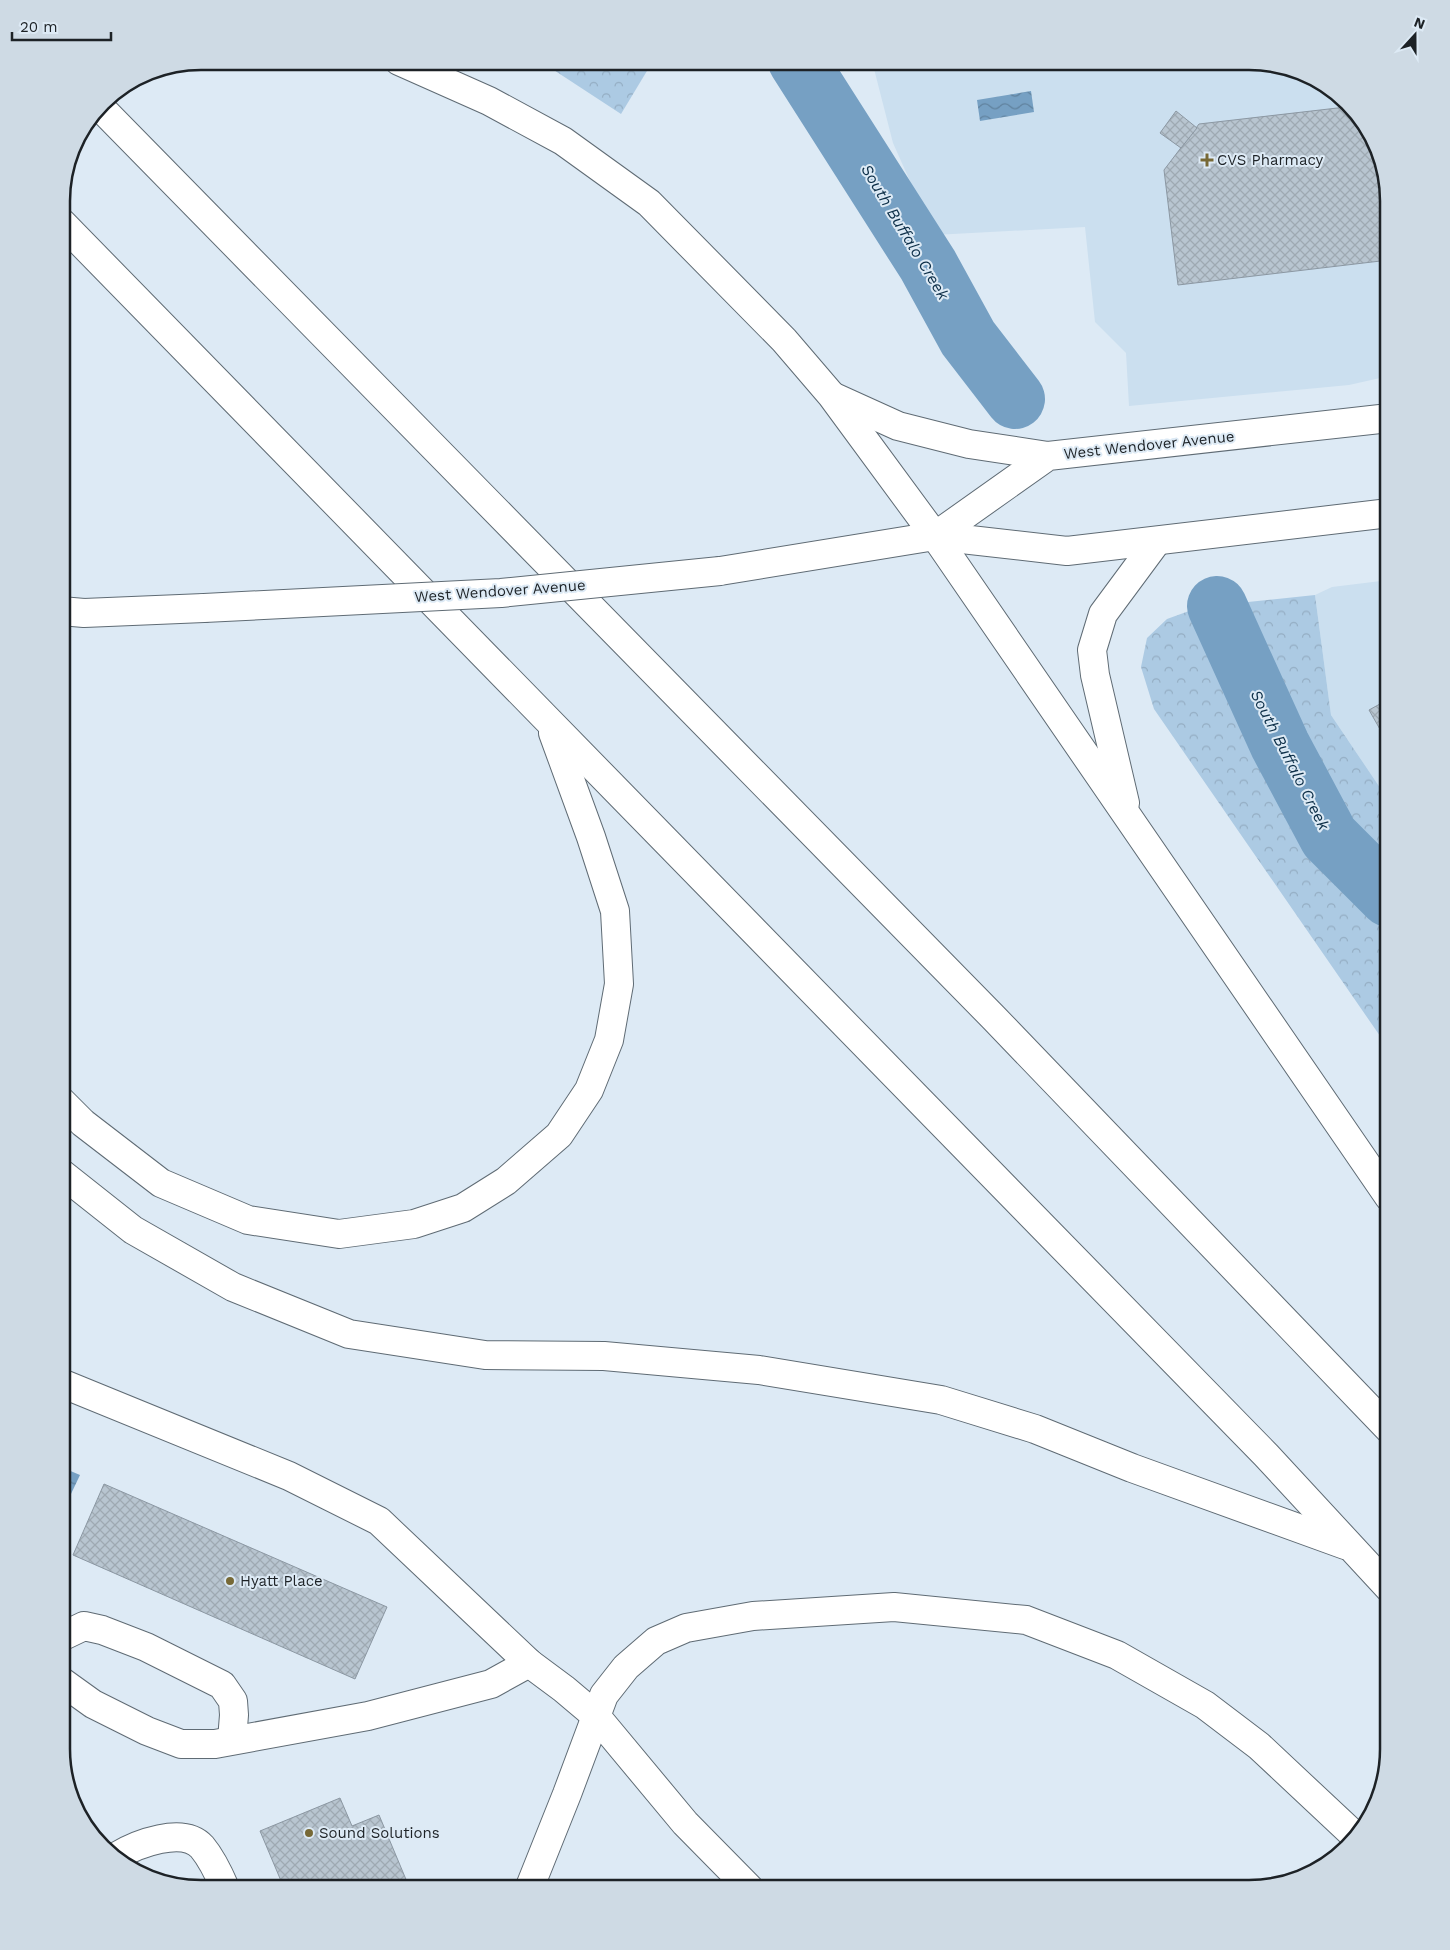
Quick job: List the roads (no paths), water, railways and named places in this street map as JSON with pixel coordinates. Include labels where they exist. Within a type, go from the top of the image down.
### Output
[{"type":"main road","points":[[419,70],[489,101],[563,141],[649,203],[784,340],[832,396],[935,536],[1380,1185]]},
{"type":"main road","points":[[105,112],[993,1017],[1380,1420]]},
{"type":"main road","points":[[70,231],[1266,1455],[1380,1579]]},
{"type":"main road","points":[[832,396],[898,426],[968,444],[1048,456]]},
{"type":"main road","name":"West Wendover Avenue","points":[[935,536],[1048,456],[1380,419]]},
{"type":"main road","name":"West Wendover Avenue","points":[[70,612],[84,613],[204,608],[501,593],[720,572],[935,536],[1067,552],[1380,514]]},
{"type":"main road","points":[[1129,819],[1095,675],[1092,650],[1103,614],[1157,541]]},
{"type":"main road","points":[[70,1110],[83,1123],[160,1183],[248,1220],[338,1234],[414,1224],[463,1208],[506,1182],[559,1135],[589,1090],[609,1040],[619,984],[615,911],[591,837],[550,724]]},
{"type":"main road","points":[[70,1180],[133,1230],[233,1287],[348,1334],[485,1355],[604,1356],[758,1370],[941,1400],[1035,1429],[1132,1468],[1349,1547]]},
{"type":"main road","points":[[70,1388],[289,1476],[379,1521],[529,1663],[596,1716],[685,1822],[741,1880]]},
{"type":"main road","points":[[532,1880],[568,1794],[604,1695],[626,1667],[656,1641],[686,1628],[753,1616],[894,1607],[1026,1620],[1117,1655],[1205,1705],[1259,1746],[1350,1832]]},
{"type":"main road","points":[[70,1633],[84,1626],[102,1630],[146,1647],[222,1685],[233,1701],[232,1740]]},
{"type":"main road","points":[[70,1687],[93,1704],[147,1731],[181,1744],[215,1744],[368,1716],[491,1684],[529,1663]]},
{"type":"main road","points":[[121,1853],[132,1847],[149,1842],[166,1838],[185,1838],[200,1846],[217,1869],[222,1880]]},
{"type":"water","points":[[1031,91],[1034,112],[980,121],[977,100]]},
{"type":"water","points":[[70,1471],[80,1475],[70,1496]]},
{"type":"waterway","name":"South Buffalo Creek","points":[[804,70],[928,265],[968,338],[1015,399]]},
{"type":"waterway","name":"South Buffalo Creek","points":[[1217,606],[1280,745],[1329,837],[1380,888]]},
{"type":"place","name":"CVS Pharmacy","points":[[1207,160]]},
{"type":"place","name":"Hyatt Place","points":[[230,1581]]},
{"type":"place","name":"Sound Solutions","points":[[309,1833]]}]
